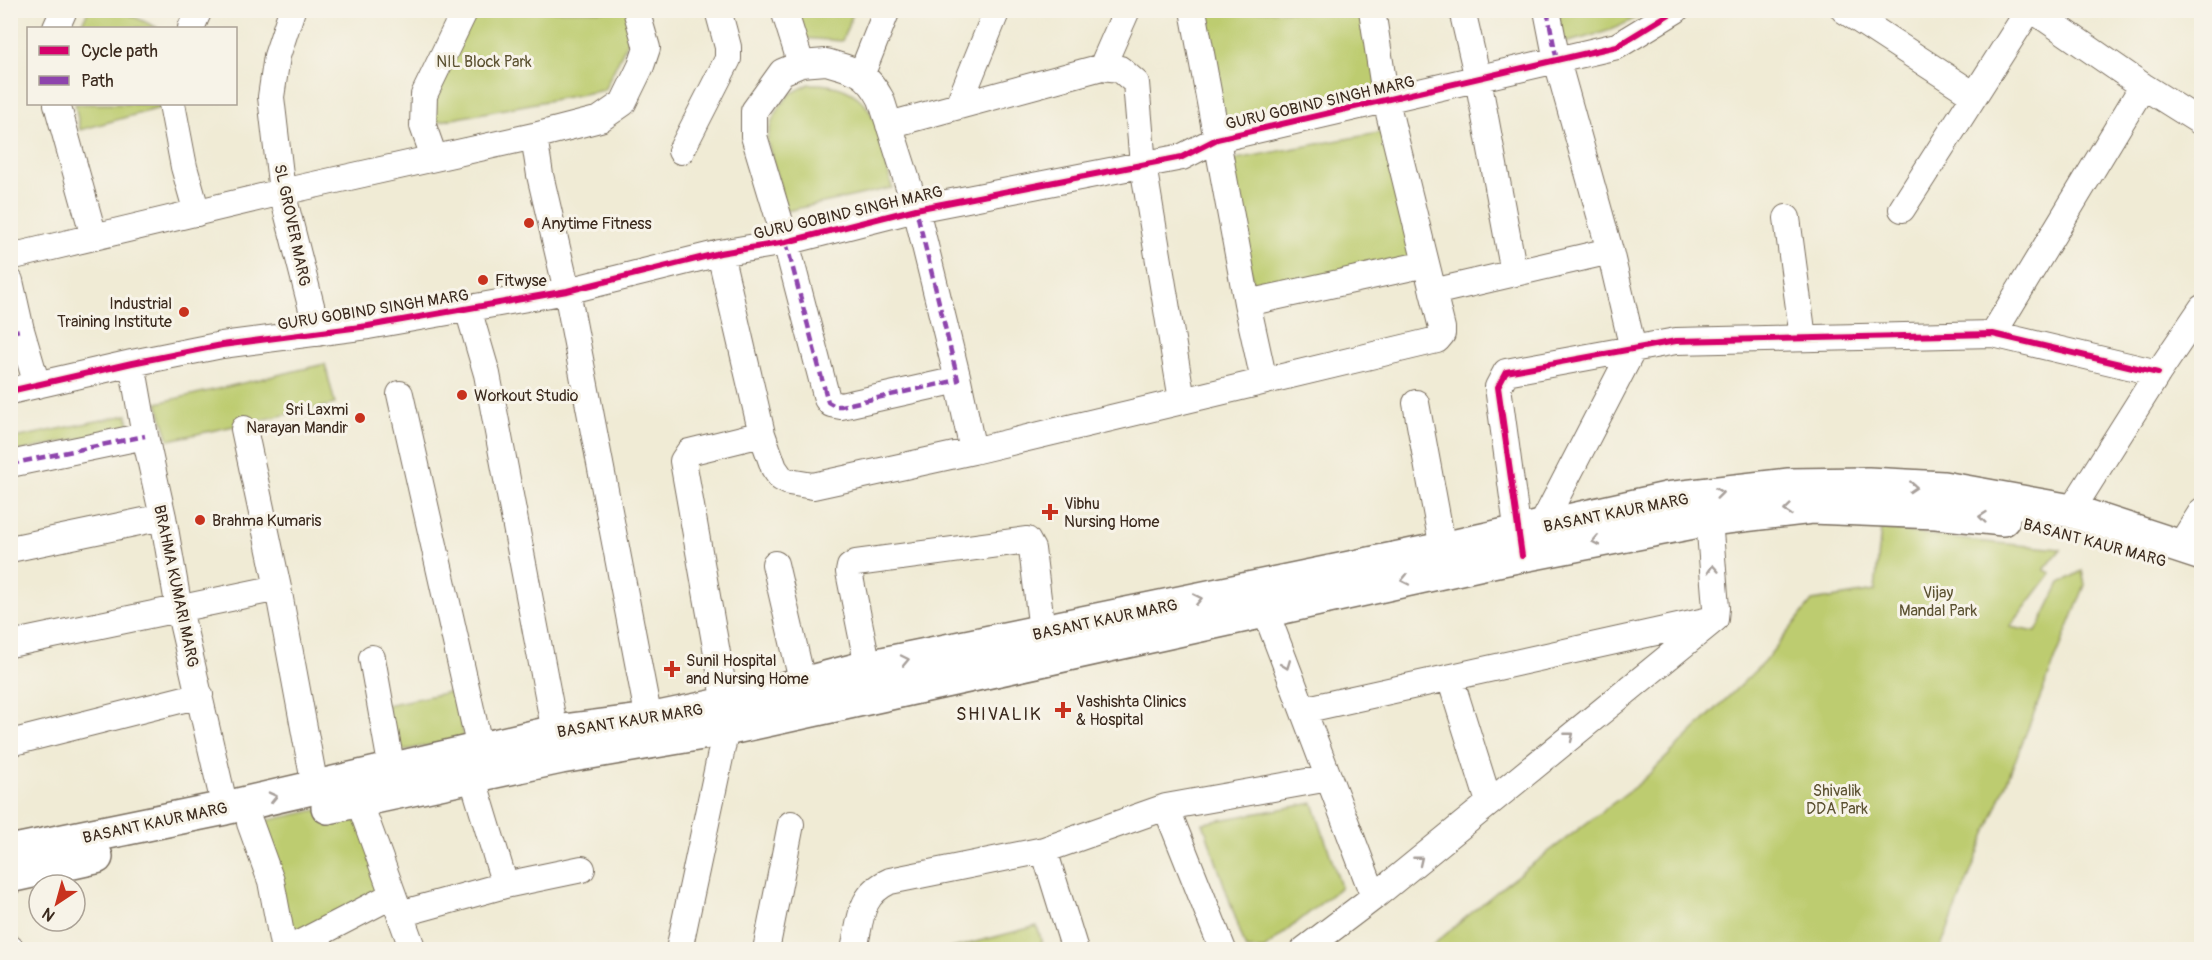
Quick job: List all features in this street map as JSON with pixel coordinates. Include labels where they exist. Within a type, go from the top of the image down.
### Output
[{"type":"main road","name":"BASANT KAUR MARG","points":[[10,876],[238,816],[315,788],[392,770],[561,757],[726,717],[1265,610],[1529,542],[1666,500],[1789,485],[1868,484],[1943,488],[2071,512],[2191,550]]},
{"type":"main road","name":"BASANT KAUR MARG","points":[[10,852],[238,816],[359,801],[476,763],[555,732],[648,720],[726,717],[803,685],[868,667],[1443,549],[1529,542],[1812,507],[1936,512],[2012,520],[2135,550],[2202,572]]},
{"type":"street","points":[[56,27],[64,10]]},
{"type":"street","points":[[191,27],[199,10]]},
{"type":"street","name":"SL GROVER MARG","points":[[292,10],[277,56],[272,97],[282,192],[318,333]]},
{"type":"street","points":[[434,157],[423,126],[424,95],[465,10]]},
{"type":"street","points":[[10,257],[600,119],[623,103],[647,48],[636,10]]},
{"type":"street","points":[[681,151],[728,59],[729,47],[718,10]]},
{"type":"street","points":[[784,10],[801,64]]},
{"type":"street","points":[[862,73],[887,10]]},
{"type":"street","points":[[958,106],[997,10]]},
{"type":"street","points":[[1102,67],[1127,10]]},
{"type":"street","points":[[1193,10],[1247,303],[1264,381]]},
{"type":"street","points":[[720,253],[762,434],[777,473],[789,482],[806,486],[826,484],[973,451],[1437,340],[1442,334],[1442,328],[1386,100],[1372,10]]},
{"type":"street","points":[[1462,10],[1478,79],[1514,273]]},
{"type":"street","points":[[1529,542],[1633,349],[1610,252],[1557,61],[1547,10]]},
{"type":"street","name":"GURU GOBIND SINGH MARG","points":[[10,391],[222,345],[318,333],[567,291],[720,253],[786,242],[916,209],[1182,157],[1217,139],[1617,46],[1676,10]]},
{"type":"street","points":[[1844,10],[1974,95]]},
{"type":"street","points":[[1902,209],[2031,10],[2202,123]]},
{"type":"street","points":[[958,380],[841,406],[828,402],[786,242],[754,136],[754,111],[782,72],[801,64],[826,62],[862,73],[873,83],[889,124],[916,209],[958,380],[973,451]]},
{"type":"street","points":[[889,124],[1102,67],[1120,69],[1136,83],[1143,165],[1182,400]]},
{"type":"street","points":[[1994,334],[2143,86]]},
{"type":"street","points":[[57,105],[94,237]]},
{"type":"street","points":[[172,105],[184,167],[197,213]]},
{"type":"street","points":[[534,136],[540,175],[567,291],[648,720]]},
{"type":"street","points":[[1787,218],[1803,338]]},
{"type":"street","points":[[1433,292],[1610,252]]},
{"type":"street","points":[[1247,303],[1426,264]]},
{"type":"street","points":[[10,281],[16,331],[38,385]]},
{"type":"street","points":[[2071,512],[2158,373],[2202,308]]},
{"type":"street","points":[[468,309],[486,374],[555,732]]},
{"type":"street","points":[[1529,542],[1498,387],[1506,372],[1676,341],[1994,334],[2158,373]]},
{"type":"street","name":"BRAHMA KUMARI MARG","points":[[132,363],[179,609],[200,695],[238,816],[271,881],[286,950]]},
{"type":"street","points":[[400,394],[476,763],[506,885]]},
{"type":"street","points":[[1416,403],[1443,549]]},
{"type":"street","points":[[244,429],[278,588],[315,788]]},
{"type":"street","points":[[679,950],[726,717],[683,461],[689,452],[762,434]]},
{"type":"street","points":[[10,464],[145,436]]},
{"type":"street","points":[[2191,550],[2202,511]]},
{"type":"street","points":[[10,549],[163,518]]},
{"type":"street","points":[[1304,950],[1374,897],[1714,619],[1716,608],[1709,519]]},
{"type":"street","points":[[868,667],[849,572],[850,567],[856,563],[1028,540],[1032,549],[1042,632]]},
{"type":"street","points":[[775,564],[803,685]]},
{"type":"street","points":[[10,645],[278,588]]},
{"type":"street","points":[[1265,610],[1374,897]]},
{"type":"street","points":[[1303,710],[1714,619]]},
{"type":"street","points":[[372,658],[392,770]]},
{"type":"street","points":[[1450,678],[1490,802]]},
{"type":"street","points":[[10,743],[200,695]]},
{"type":"street","points":[[854,950],[865,900],[877,887],[890,880],[1044,850],[1166,807],[1329,778]]},
{"type":"street","points":[[359,801],[414,950]]},
{"type":"street","points":[[1166,807],[1223,950]]},
{"type":"street","points":[[765,950],[791,824]]},
{"type":"street","points":[[1044,850],[1075,950]]},
{"type":"street","points":[[286,950],[397,904],[582,869]]},
{"type":"green space","points":[[89,10],[122,11],[156,27],[80,27]]},
{"type":"green space","name":"NIL Block Park","points":[[451,11],[628,11],[634,29],[604,90],[431,123]]},
{"type":"green space","points":[[793,11],[854,11],[842,41],[802,38]]},
{"type":"green space","points":[[1187,11],[1363,11],[1386,101],[1217,139]]},
{"type":"green space","points":[[1557,11],[1645,11],[1616,28],[1564,43]]},
{"type":"green space","points":[[809,84],[832,86],[850,92],[863,102],[872,115],[878,131],[892,188],[786,211],[767,140],[772,121],[781,105],[790,94]]},
{"type":"green space","points":[[75,105],[170,105],[80,130]]},
{"type":"green space","points":[[1389,131],[1414,260],[1254,289],[1230,160]]},
{"type":"green space","points":[[325,364],[335,404],[169,440],[157,403]]},
{"type":"green space","points":[[127,415],[130,428],[11,453],[10,439]]},
{"type":"green space","name":"Shivalik DDA Park","points":[[1881,528],[1974,541],[2061,549],[2044,570],[2051,573],[2010,627],[2036,632],[2060,583],[2082,571],[2085,585],[1940,949],[1428,949],[1506,884],[1641,782],[1764,662],[1812,601],[1875,591]]},
{"type":"green space","points":[[455,691],[464,738],[396,752],[386,705]]},
{"type":"green space","points":[[359,801],[393,895],[287,949],[260,822]]},
{"type":"green space","points":[[1313,803],[1341,887],[1264,949],[1246,949],[1203,823]]},
{"type":"green space","points":[[1037,926],[1044,949],[949,949]]},
{"type":"marked path","points":[[1547,10],[1557,61]]},
{"type":"marked path","points":[[786,242],[828,402],[841,406],[958,380],[916,209]]},
{"type":"marked path","points":[[10,332],[21,330]]},
{"type":"marked path","points":[[10,464],[145,436]]},
{"type":"cycle path","points":[[10,391],[222,345],[368,326],[567,291],[720,253],[786,242],[916,209],[1182,157],[1217,139],[1617,46],[1676,10]]},
{"type":"cycle path","points":[[1522,556],[1498,387],[1506,372],[1676,341],[1993,334],[2158,373]]},
{"type":"place","name":"Anytime Fitness","points":[[529,223]]},
{"type":"place","name":"Fitwyse","points":[[483,280]]},
{"type":"place","name":"Industrial Training Institute","points":[[184,312]]},
{"type":"place","name":"Workout Studio","points":[[462,395]]},
{"type":"place","name":"Sri Laxmi Narayan Mandir","points":[[360,418]]},
{"type":"place","name":"Vibhu Nursing Home","points":[[1050,512]]},
{"type":"place","name":"Brahma Kumaris","points":[[200,520]]},
{"type":"place","name":"Sunil Hospital and Nursing Home","points":[[672,669]]},
{"type":"place","name":"Vashishta Clinics & Hospital","points":[[1063,710]]},
{"type":"district","name":"SHIVALIK","points":[[999,714]]},
{"type":"park label","name":"Vijay Mandal Park","points":[[1938,601]]}]
